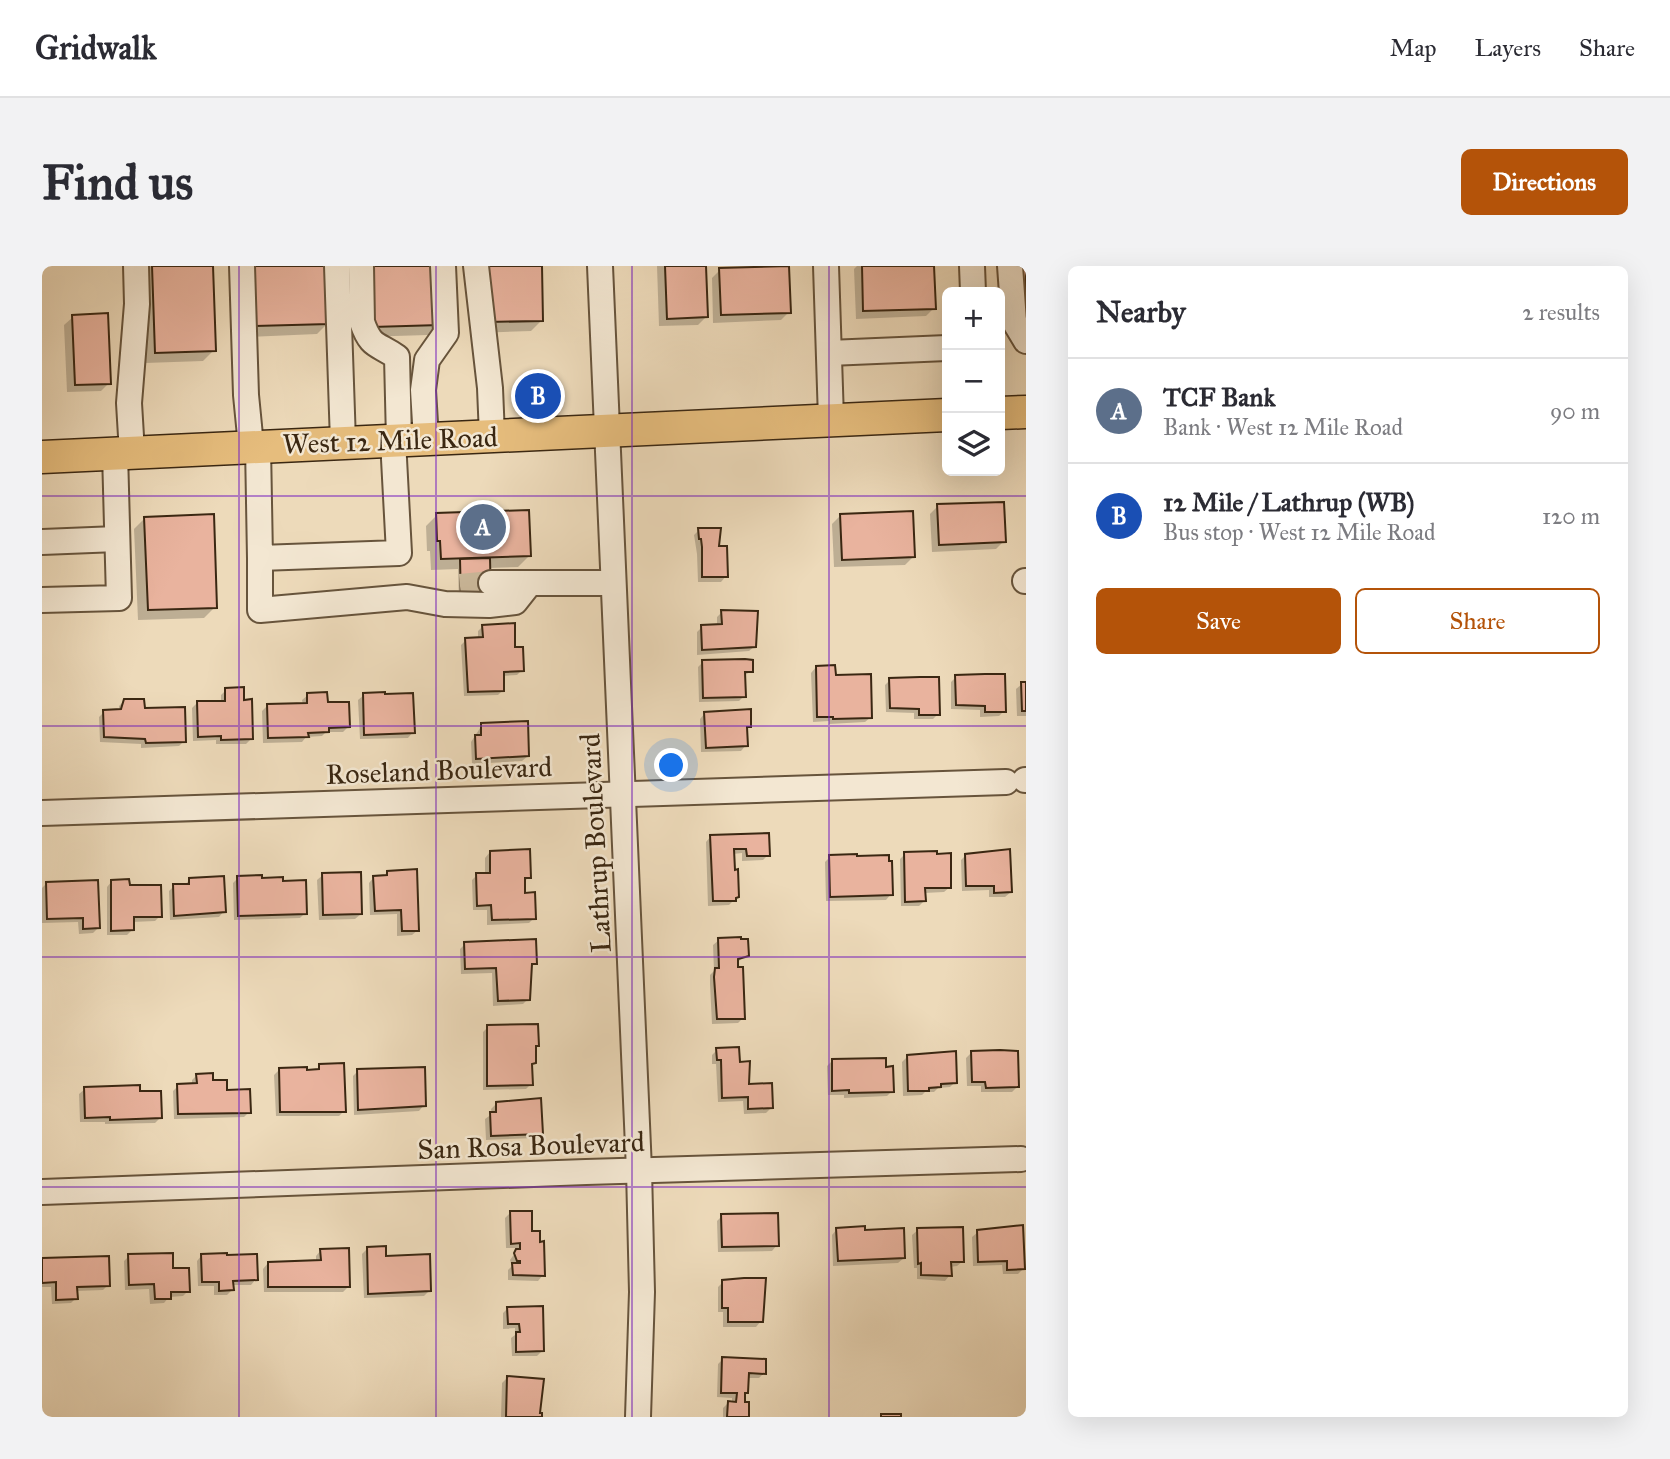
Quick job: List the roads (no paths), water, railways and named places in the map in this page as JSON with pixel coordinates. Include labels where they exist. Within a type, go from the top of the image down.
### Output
[{"type":"main road","points":[[1005,413],[1026,412]]},
{"type":"main road","name":"West 12 Mile Road","points":[[42,457],[942,415]]},
{"type":"street","points":[[42,600],[120,598],[117,540],[137,304],[136,266]]},
{"type":"street","points":[[242,266],[246,395],[254,446],[260,610],[407,597],[460,586]]},
{"type":"street","points":[[337,266],[343,442]]},
{"type":"street","points":[[260,558],[399,552],[406,439],[397,358],[370,341],[365,331],[362,322],[361,266]]},
{"type":"street","points":[[406,439],[423,390],[427,360],[446,332],[443,266]]},
{"type":"street","points":[[476,266],[490,387],[492,436]]},
{"type":"street","name":"Lathrup Boulevard","points":[[600,266],[639,1170],[642,1292],[638,1417]]},
{"type":"street","points":[[826,266],[831,419]]},
{"type":"street","points":[[972,266],[973,287]]},
{"type":"street","points":[[1010,266],[1014,321],[1026,341]]},
{"type":"street","points":[[829,353],[942,348]]},
{"type":"street","points":[[42,542],[117,540]]},
{"type":"street","points":[[491,583],[613,583]]},
{"type":"street","points":[[407,597],[445,604],[489,605],[516,602],[530,583]]},
{"type":"street","name":"Roseland Boulevard","points":[[42,813],[1019,781]]},
{"type":"street","name":"San Rosa Boulevard","points":[[42,1192],[1021,1159]]},
{"type":"tunnel","points":[[460,586],[491,583]]},
{"type":"place","name":"12 Mile / Lathrup (WB)","points":[[538,396]]},
{"type":"place","name":"TCF Bank","points":[[483,527]]}]
